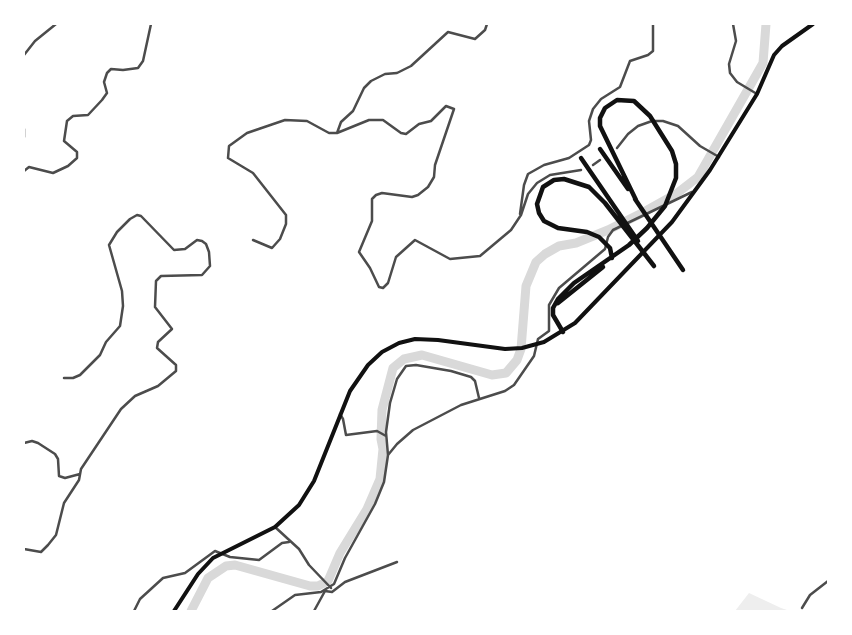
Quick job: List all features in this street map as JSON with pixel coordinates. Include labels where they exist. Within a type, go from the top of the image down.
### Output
[{"type":"highway","points":[[563,332],[553,315],[558,299],[574,283],[639,236],[656,218],[669,197],[676,178],[676,164],[672,150],[650,116],[638,103],[625,99],[613,101],[605,108],[600,118],[602,135],[636,200],[664,240],[683,270]]},
{"type":"highway","points":[[600,149],[624,180]]},
{"type":"highway","points":[[581,158],[655,266]]},
{"type":"highway","points":[[612,256],[610,248],[596,235],[553,226],[542,218],[537,204],[543,187],[554,180],[569,179],[584,184],[598,196],[649,257]]},
{"type":"main road","points":[[174,611],[198,574],[221,553],[275,527],[293,513],[309,491],[350,391],[368,366],[382,352],[398,343],[427,339],[514,349],[529,347],[563,332],[586,312],[617,276],[666,229],[694,192],[757,94],[774,55],[782,46],[813,24]]},
{"type":"street","points":[[24,55],[34,41],[56,24]]},
{"type":"street","points":[[24,171],[29,167],[54,173],[68,166],[77,158],[77,152],[64,141],[67,121],[73,116],[88,115],[102,100],[107,93],[104,82],[107,73],[111,69],[138,68],[143,61],[151,24]]},
{"type":"street","points":[[337,133],[341,122],[352,111],[364,88],[371,81],[386,74],[397,73],[411,66],[448,32],[474,39],[485,30],[487,24]]},
{"type":"street","points":[[519,218],[524,185],[528,174],[544,165],[569,158],[588,145],[591,138],[590,121],[594,107],[605,96],[620,86],[630,61],[648,55],[653,51],[653,24]]},
{"type":"street","points":[[733,24],[737,37],[730,62],[730,73],[735,80],[757,94]]},
{"type":"street","points":[[253,240],[268,248],[272,248],[280,239],[286,215],[253,173],[228,158],[229,146],[248,133],[285,120],[307,121],[329,132],[337,133],[376,120],[384,120],[401,133],[406,134],[418,124],[431,121],[446,106],[454,109],[437,159],[434,178],[428,187],[412,197],[382,193],[372,199],[372,221],[359,252],[370,268],[379,287],[383,288],[388,283],[394,262],[411,241],[419,241],[450,259],[480,256],[504,237],[519,218],[528,194],[540,180],[557,173],[581,170]]},
{"type":"street","points":[[617,148],[634,128],[658,121],[678,126],[706,150],[718,156]]},
{"type":"street","points":[[24,129],[24,137]]},
{"type":"street","points":[[593,165],[600,160]]},
{"type":"street","points":[[388,455],[413,430],[461,404],[505,391],[514,385],[534,356],[538,339],[549,331],[548,310],[553,296],[562,285],[605,249],[610,233],[694,192]]},
{"type":"street","points":[[24,549],[41,552],[48,545],[59,525],[64,503],[79,480],[80,474],[92,451],[121,409],[136,396],[158,386],[176,371],[176,365],[157,348],[158,342],[172,329],[155,307],[156,281],[161,276],[202,275],[210,266],[211,260],[209,252],[202,241],[197,240],[185,249],[174,250],[141,216],[137,215],[117,232],[110,245],[122,291],[123,306],[120,326],[106,342],[100,355],[80,375],[73,378],[64,378]]},
{"type":"street","points":[[314,611],[325,591],[337,579],[345,558],[375,504],[384,482],[388,455],[386,436],[393,393],[397,379],[406,366],[416,365],[452,371],[472,377],[475,381],[479,398]]},
{"type":"street","points":[[340,414],[344,419],[346,436],[377,431],[386,436]]},
{"type":"street","points":[[24,443],[32,441],[38,443],[55,454],[58,459],[59,476],[65,478],[80,474]]},
{"type":"street","points":[[275,527],[289,542],[299,549],[309,565],[330,587]]},
{"type":"street","points":[[134,611],[140,599],[163,578],[172,574],[183,574],[213,552],[218,550],[230,557],[261,560],[282,543],[289,542]]},
{"type":"street","points":[[272,611],[296,594],[332,592],[345,582],[397,562]]},
{"type":"street","points":[[802,608],[810,595],[828,581]]},
{"type":"shaded area","points":[[749,593],[781,608],[790,611],[735,611]]},
{"type":"waterway","points":[[191,611],[208,578],[226,566],[235,565],[310,586],[318,586],[328,581],[340,553],[367,509],[380,479],[383,449],[381,439],[382,410],[393,368],[404,359],[422,355],[492,375],[506,373],[517,360],[521,349],[526,286],[536,262],[559,246],[576,243],[642,213],[676,194],[698,177],[763,63],[766,24]]}]
